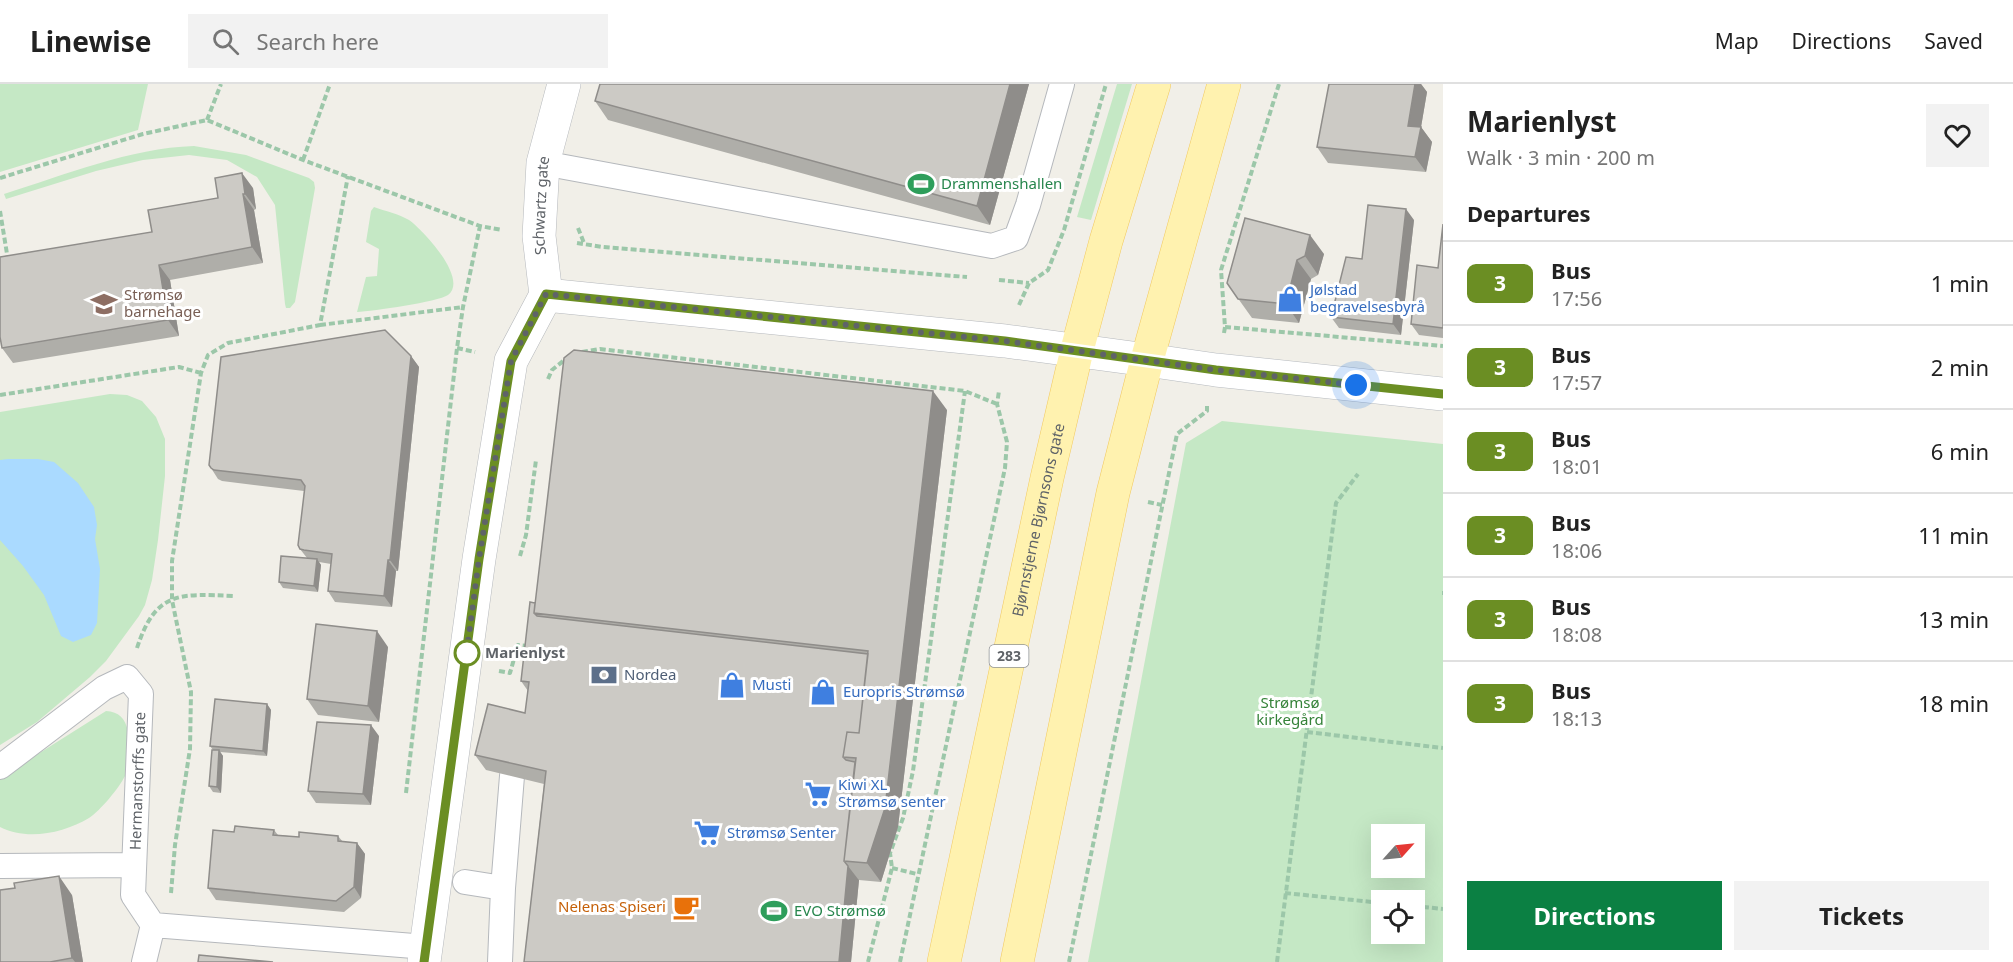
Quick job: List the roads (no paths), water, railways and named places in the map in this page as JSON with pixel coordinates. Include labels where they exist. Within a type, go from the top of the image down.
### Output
[{"type":"main road","name":"Bjørnstjerne Bjørnsons gate","points":[[944,962],[1077,350],[1106,241],[1154,84]]},
{"type":"main road","points":[[1017,962],[1108,518],[1147,360],[1224,84]]},
{"type":"street","name":"Schwartz gate","points":[[546,294],[539,237],[543,163],[564,84]]},
{"type":"street","points":[[425,954],[479,559],[511,361],[546,294],[1077,350],[1227,371],[1443,394]]},
{"type":"lane","points":[[543,163],[992,246],[1016,238],[1028,205],[1062,84]]},
{"type":"lane","name":"Hermanstorffs gate","points":[[0,767],[104,688],[127,677],[141,694],[133,895],[160,925]]},
{"type":"lane","points":[[500,962],[512,776]]},
{"type":"lane","name":"Hermanstorffs gate","points":[[0,866],[134,865]]},
{"type":"lane","points":[[465,882],[503,888]]},
{"type":"lane","points":[[144,962],[160,925],[425,954]]},
{"type":"water","points":[[38,459],[54,462],[78,483],[94,507],[97,525],[95,539],[100,569],[97,623],[91,635],[73,642],[61,636],[44,595],[0,540],[0,460]]},
{"type":"place","name":"Drammenshallen","points":[[921,184]]},
{"type":"place","name":"Jølstad begravelsesbyrå","points":[[1290,299]]},
{"type":"place","name":"Strømsø barnehage","points":[[104,304]]},
{"type":"place","name":"Marienlyst","points":[[467,653]]},
{"type":"place","name":"Nordea","points":[[604,675]]},
{"type":"place","name":"Musti","points":[[732,685]]},
{"type":"place","name":"Europris Strømsø","points":[[823,692]]},
{"type":"place","name":"Kiwi XL Strømsø senter","points":[[818,794]]},
{"type":"place","name":"Strømsø Senter","points":[[707,833]]},
{"type":"place","name":"Nelenas Spiseri","points":[[686,907]]},
{"type":"place","name":"EVO Strømsø","points":[[774,911]]},
{"type":"park label","name":"Strømsø kirkegård","points":[[1290,712]]}]
